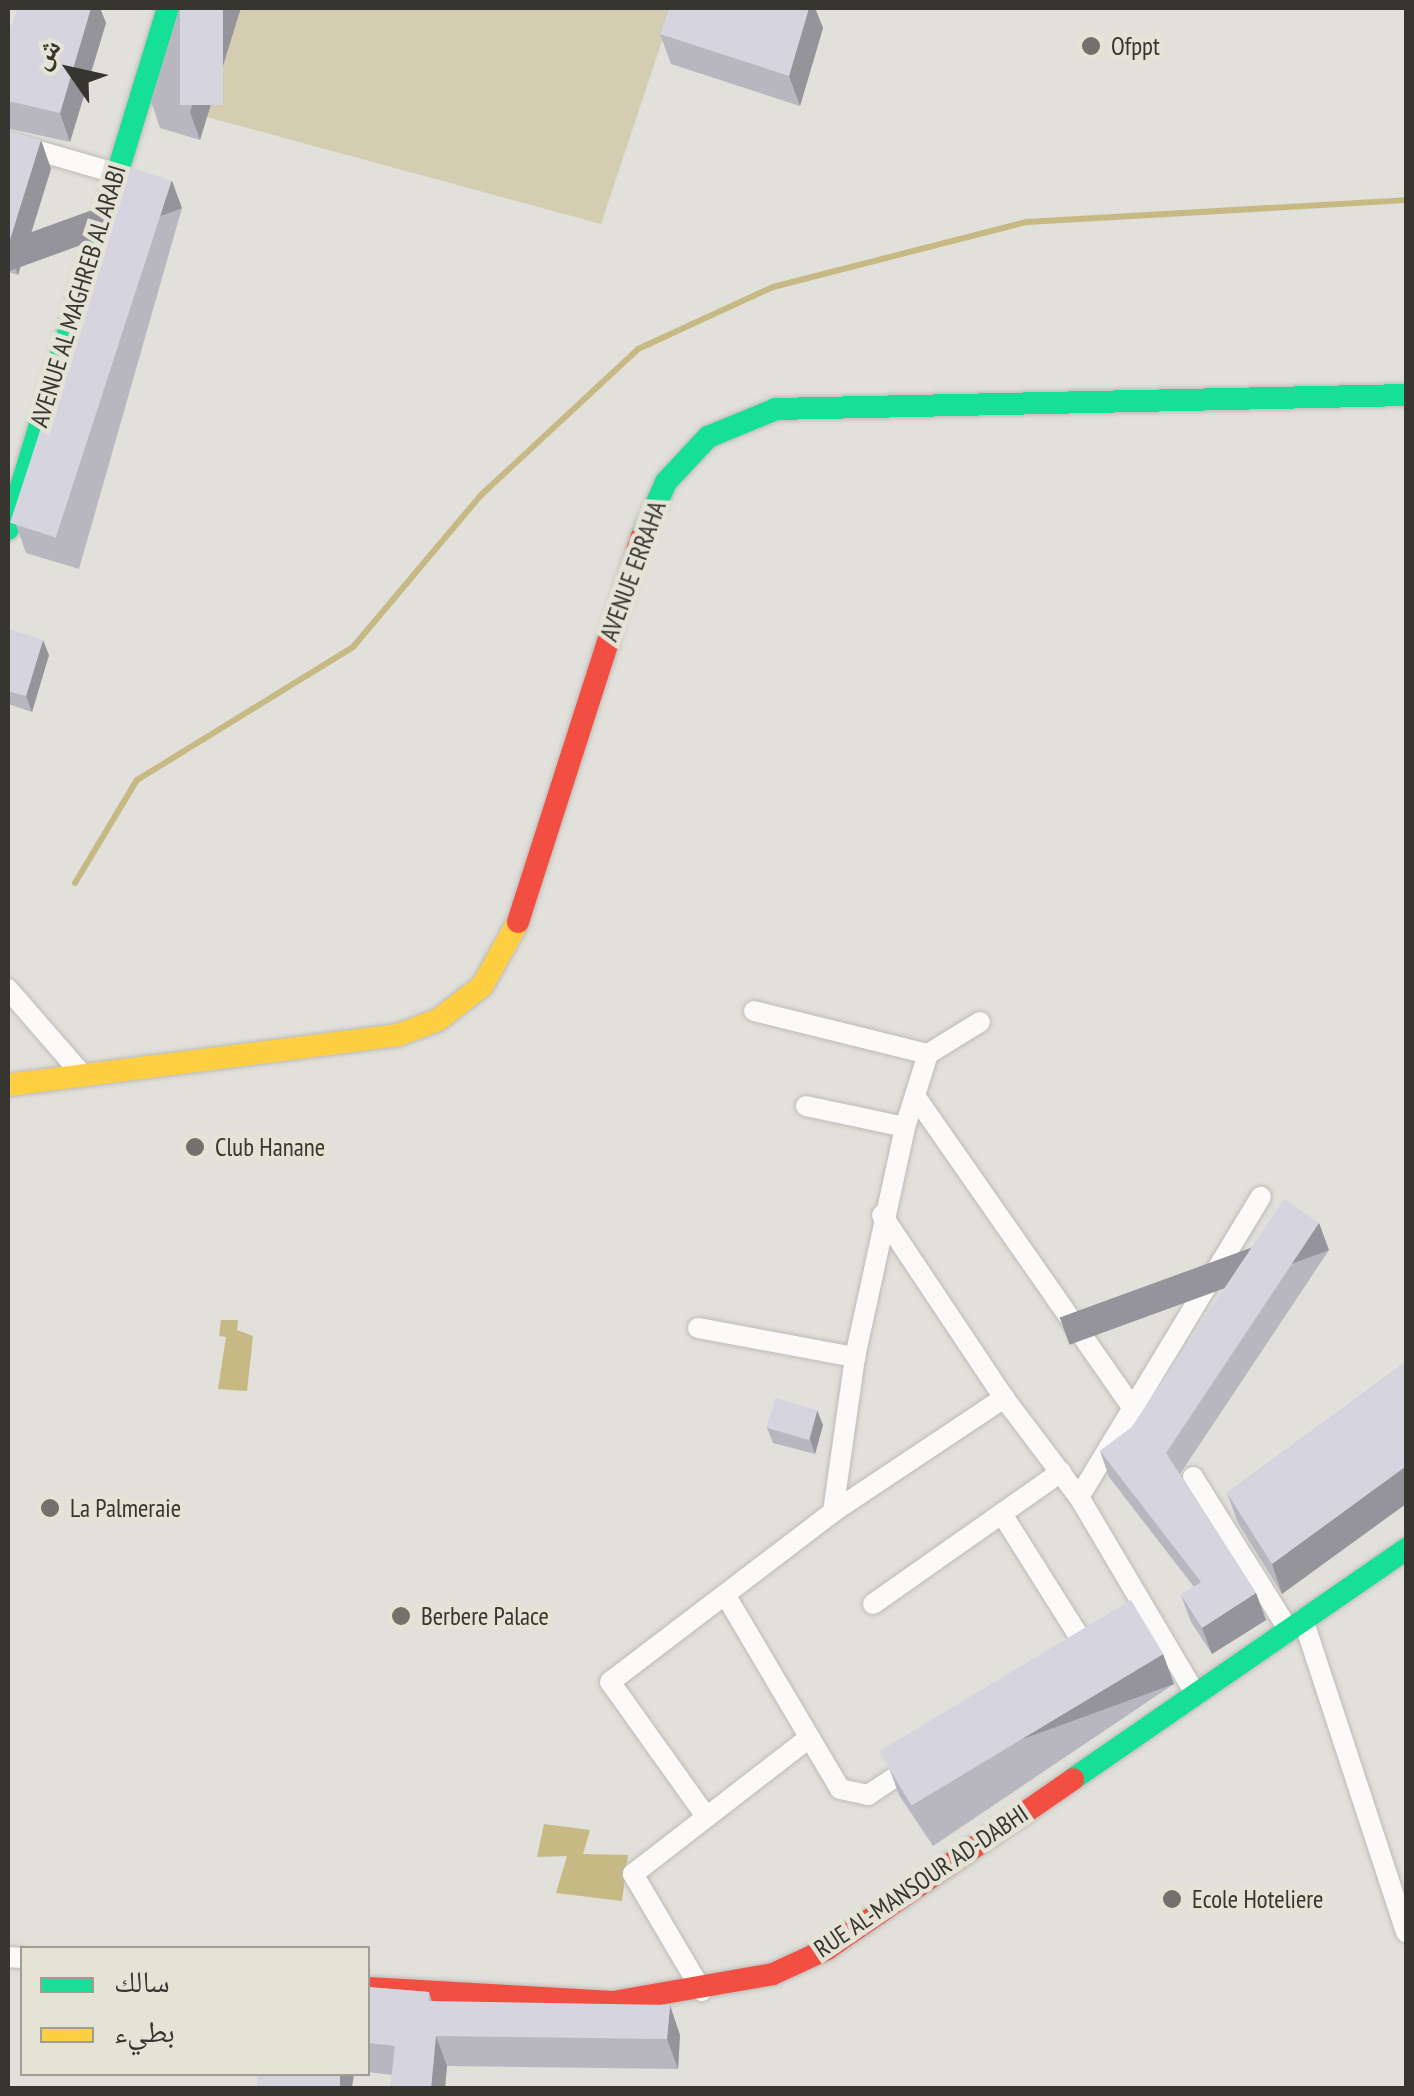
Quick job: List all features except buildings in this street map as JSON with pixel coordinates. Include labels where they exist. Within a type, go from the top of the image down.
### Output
[{"type":"street","name":"AVENUE AL MAGHREB AL ARABI","points":[[8,529],[168,8]]},
{"type":"street","points":[[8,142],[115,172]]},
{"type":"street","name":"AVENUE ERRAHA","points":[[8,1085],[80,1072],[398,1035],[438,1020],[482,986],[512,940],[647,520],[666,482],[708,437],[776,408],[1406,394]]},
{"type":"street","points":[[8,989],[80,1072]]},
{"type":"street","points":[[754,1011],[928,1054]]},
{"type":"street","points":[[833,1512],[855,1356],[882,1215],[905,1127],[928,1054],[980,1022]]},
{"type":"street","points":[[915,1096],[1133,1408]]},
{"type":"street","points":[[806,1106],[905,1127]]},
{"type":"street","points":[[1080,1497],[1261,1196]]},
{"type":"street","points":[[882,1215],[1004,1398],[1080,1497],[1138,1614],[1195,1693]]},
{"type":"street","points":[[698,1328],[855,1356]]},
{"type":"street","points":[[706,1815],[610,1682],[833,1512],[1004,1398]]},
{"type":"street","points":[[873,1604],[1062,1472]]},
{"type":"street","points":[[1194,1477],[1296,1624],[1406,1932]]},
{"type":"street","points":[[1002,1514],[1086,1649]]},
{"type":"street","name":"RUE AL-MANSOUR AD-DABHI","points":[[370,1988],[613,2002],[702,1991],[773,1974],[827,1949],[1406,1549]]},
{"type":"street","points":[[726,1596],[840,1789],[868,1795],[930,1754]]},
{"type":"street","points":[[702,1991],[634,1874],[810,1738]]},
{"type":"shaded area","points":[[241,8],[673,8],[601,224],[207,117]]},
{"type":"shaded area","points":[[221,1320],[238,1320],[237,1330],[253,1336],[247,1391],[218,1389],[226,1337],[219,1336]]},
{"type":"shaded area","points":[[544,1824],[590,1830],[583,1854],[628,1855],[622,1901],[556,1893],[567,1856],[537,1857]]},
{"type":"waterway","points":[[75,883],[137,780],[353,647],[480,496],[638,349],[773,287],[1027,222],[1406,200]]},
{"type":"traffic: fast","points":[[8,529],[168,8]]},
{"type":"traffic: fast","points":[[642,536],[666,482],[708,437],[776,409],[1406,395]]},
{"type":"traffic: fast","points":[[1073,1779],[1406,1549]]},
{"type":"traffic: slow","points":[[8,1085],[398,1035],[438,1020],[482,986],[518,922]]},
{"type":"traffic: jam","points":[[518,922],[642,536]]},
{"type":"traffic: jam","points":[[370,1988],[613,2002],[773,1974],[827,1949],[1073,1779]]},
{"type":"place","name":"Ofppt","points":[[1091,46]]},
{"type":"place","name":"Club Hanane","points":[[195,1147]]},
{"type":"place","name":"La Palmeraie","points":[[50,1508]]},
{"type":"place","name":"Berbere Palace","points":[[401,1616]]},
{"type":"place","name":"Ecole Hoteliere","points":[[1172,1899]]}]
